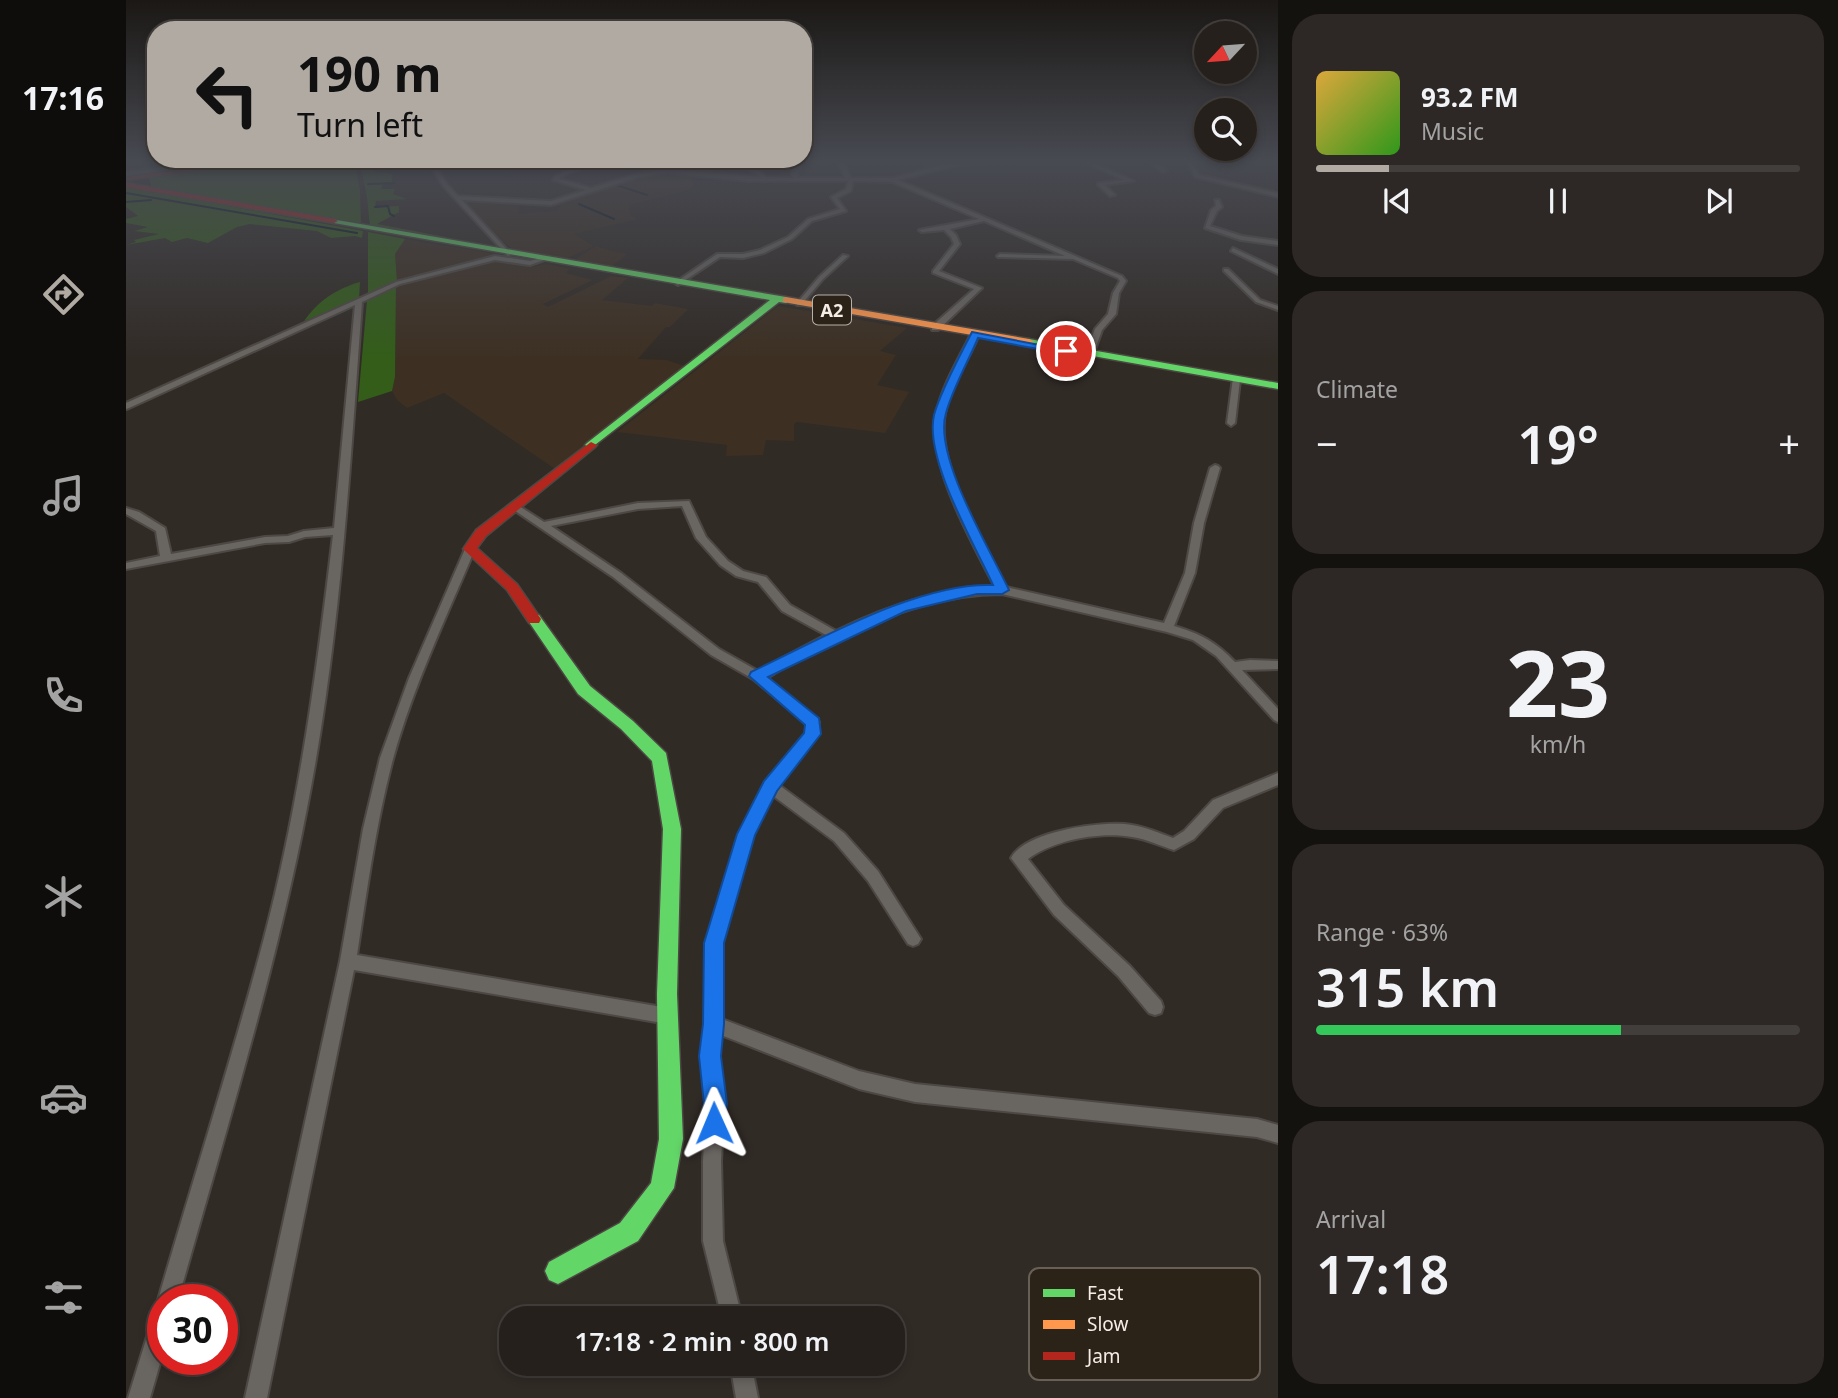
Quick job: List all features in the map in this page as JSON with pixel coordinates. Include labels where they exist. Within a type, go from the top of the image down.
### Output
[{"type":"main road","name":"A2","points":[[355,227],[1277,386]]},
{"type":"main road","points":[[558,1271],[629,1232],[662,1188],[671,1139],[668,1016],[672,829],[660,758],[627,725],[584,690],[512,587],[470,549],[481,533],[513,506],[776,300]]},
{"type":"street","points":[[484,227],[508,254]]},
{"type":"street","points":[[675,283],[724,253],[743,256],[762,252],[790,238],[802,227]]},
{"type":"street","points":[[922,230],[948,227]]},
{"type":"street","points":[[1005,227],[1120,277],[1123,281],[1116,293],[1112,314],[1102,325],[1089,355]]},
{"type":"street","points":[[1208,227],[1241,238],[1278,243]]},
{"type":"street","points":[[935,328],[979,288],[934,272],[957,244],[954,236],[945,228]]},
{"type":"street","points":[[675,283],[719,253],[743,255],[777,243]]},
{"type":"street","points":[[1233,250],[1278,272]]},
{"type":"street","points":[[799,304],[821,278],[845,256]]},
{"type":"street","points":[[1000,256],[1056,260],[1075,258]]},
{"type":"street","points":[[126,406],[398,283],[495,258],[530,263],[544,260]]},
{"type":"street","points":[[1226,270],[1258,301],[1278,308]]},
{"type":"street","points":[[173,1284],[272,937],[301,806],[322,679],[359,301]]},
{"type":"street","points":[[975,334],[940,414],[938,438],[950,480],[1002,590]]},
{"type":"street","points":[[1231,423],[1236,380]]},
{"type":"street","points":[[1168,628],[1190,572],[1199,523],[1215,468]]},
{"type":"street","points":[[543,525],[638,506],[686,503],[701,538],[724,563],[735,571],[762,579],[786,608],[838,637]]},
{"type":"street","points":[[513,506],[617,575],[715,652],[757,676],[813,722],[813,734],[771,786],[746,834],[714,943],[710,1056],[716,1104],[712,1161],[713,1241],[729,1306]]},
{"type":"street","points":[[126,511],[136,514],[161,530],[166,558]]},
{"type":"street","points":[[126,566],[265,540],[338,531]]},
{"type":"street","points":[[256,1398],[348,961],[369,829],[387,758],[415,678],[470,549]]},
{"type":"street","points":[[757,676],[872,619],[920,601],[977,589],[1002,590],[1197,637],[1210,645],[1278,717]]},
{"type":"street","points":[[1231,667],[1250,664],[1278,665]]},
{"type":"street","points":[[1155,1007],[1124,971],[1059,910],[1018,858],[1030,847],[1088,831],[1129,830],[1174,844],[1189,838],[1215,806],[1278,778]]},
{"type":"street","points":[[771,786],[839,837],[873,876],[913,939]]},
{"type":"street","points":[[348,961],[668,1016]]},
{"type":"street","points":[[713,1024],[859,1080],[915,1093],[1257,1128],[1278,1135]]},
{"type":"street","points":[[139,1398],[147,1371]]},
{"type":"street","points":[[743,1376],[747,1398]]},
{"type":"shaded area","points":[[488,227],[602,227],[574,234],[594,246],[565,259],[518,252]]},
{"type":"shaded area","points":[[405,239],[501,255],[397,281],[395,254]]},
{"type":"shaded area","points":[[596,246],[627,254],[610,268],[577,262],[577,258]]},
{"type":"shaded area","points":[[508,257],[535,261],[524,264],[532,267],[546,264],[603,275],[569,269],[566,273],[593,280],[543,304],[548,307],[611,276],[628,278],[602,300],[652,306],[655,303],[688,309],[670,327],[666,327],[638,359],[666,360],[688,367],[555,469],[444,393],[407,408],[397,400],[392,391],[395,377],[396,285]]},
{"type":"shaded area","points":[[778,306],[907,328],[880,351],[896,355],[877,385],[909,392],[885,433],[797,422],[794,424],[794,441],[766,440],[763,455],[726,456],[727,445],[617,432]]},
{"type":"green space","points":[[147,227],[237,227],[208,243],[187,238],[172,242],[165,238],[126,245],[136,242],[134,240],[159,234],[134,231]]},
{"type":"green space","points":[[281,227],[343,227],[363,231],[362,238],[331,238],[317,231]]},
{"type":"green space","points":[[372,227],[394,227],[451,238]]},
{"type":"green space","points":[[368,232],[405,239],[395,254],[397,281],[368,295]]},
{"type":"green space","points":[[360,282],[359,299],[304,321],[329,296]]},
{"type":"green space","points":[[396,285],[395,377],[392,391],[358,402],[367,300]]},
{"type":"waterway","points":[[324,227],[357,233]]},
{"type":"traffic: fast","points":[[370,227],[786,300]]},
{"type":"traffic: fast","points":[[591,445],[776,300]]},
{"type":"traffic: fast","points":[[1029,342],[1278,386]]},
{"type":"traffic: fast","points":[[534,619],[584,690],[627,725],[660,758],[672,829],[667,994],[671,1139],[662,1188],[629,1232],[558,1271]]},
{"type":"traffic: slow","points":[[786,300],[1029,342]]},
{"type":"traffic: jam","points":[[534,619],[512,587],[470,549],[481,533],[591,445]]},
{"type":"route","points":[[714,1123],[716,1104],[710,1056],[714,943],[746,834],[771,786],[813,734],[813,722],[757,676],[863,623],[902,607],[977,589],[1002,590],[950,480],[938,438],[940,414],[975,334],[1066,351]]}]
